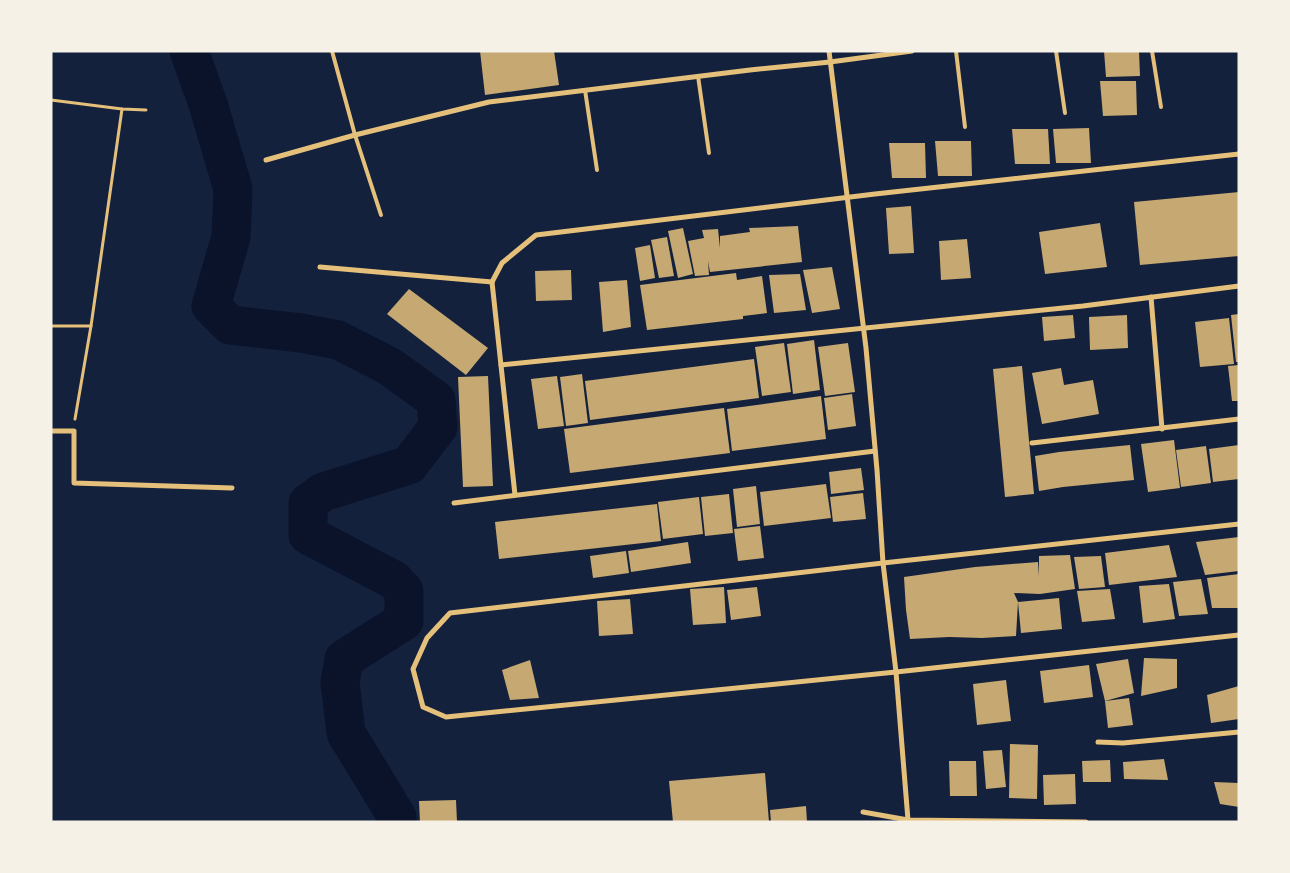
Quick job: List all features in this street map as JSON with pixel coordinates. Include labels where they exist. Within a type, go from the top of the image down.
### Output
[{"type":"street","points":[[829,51],[864,328],[876,451],[883,563],[896,672],[908,820]]},
{"type":"street","points":[[266,160],[355,135],[489,102],[912,51]]},
{"type":"street","points":[[515,495],[492,282],[502,263],[536,235],[847,197],[1239,154]]},
{"type":"street","points":[[320,267],[492,282]]},
{"type":"street","points":[[502,365],[1083,306],[1239,286]]},
{"type":"street","points":[[1151,297],[1162,429]]},
{"type":"street","points":[[1032,443],[1239,419]]},
{"type":"street","points":[[51,432],[74,431],[74,483],[232,488]]},
{"type":"street","points":[[454,503],[876,451]]},
{"type":"street","points":[[1239,524],[450,613],[427,638],[412,669],[423,707],[446,717],[896,672],[1239,635]]},
{"type":"street","points":[[1098,742],[1122,743],[1239,732]]},
{"type":"street","points":[[863,812],[908,820],[1086,822]]},
{"type":"lane","points":[[332,51],[355,135],[380,215]]},
{"type":"lane","points":[[956,51],[965,127]]},
{"type":"lane","points":[[1056,51],[1065,113]]},
{"type":"lane","points":[[1152,51],[1161,107]]},
{"type":"lane","points":[[698,76],[709,154]]},
{"type":"lane","points":[[585,90],[597,170]]},
{"type":"path","points":[[51,100],[146,110]]},
{"type":"path","points":[[74,431],[122,108]]},
{"type":"path","points":[[51,326],[91,326]]},
{"type":"building","points":[[480,51],[554,51],[559,85],[485,95]]},
{"type":"building","points":[[1104,51],[1139,51],[1140,76],[1106,77]]},
{"type":"building","points":[[1100,81],[1136,81],[1137,115],[1103,116]]},
{"type":"building","points":[[1089,128],[1091,163],[1056,163],[1053,129]]},
{"type":"building","points":[[1012,129],[1048,129],[1050,164],[1015,164]]},
{"type":"building","points":[[935,141],[971,141],[972,176],[938,176]]},
{"type":"building","points":[[889,143],[925,143],[926,178],[892,178]]},
{"type":"building","points":[[1239,192],[1239,256],[1140,265],[1134,202]]},
{"type":"building","points":[[911,206],[914,253],[889,254],[886,208]]},
{"type":"building","points":[[1100,223],[1107,267],[1045,274],[1039,232]]},
{"type":"building","points":[[798,226],[802,262],[710,272],[708,261],[709,275],[695,276],[688,241],[704,238],[702,230],[718,229],[720,248],[720,236],[750,232],[749,228]]},
{"type":"building","points":[[683,228],[693,274],[678,278],[668,231]]},
{"type":"building","points":[[667,237],[674,276],[659,278],[651,240]]},
{"type":"building","points":[[967,239],[971,278],[941,280],[939,241]]},
{"type":"building","points":[[650,245],[655,278],[640,281],[635,248]]},
{"type":"building","points":[[832,267],[840,309],[812,313],[803,270]]},
{"type":"building","points":[[571,270],[572,300],[536,301],[535,271]]},
{"type":"building","points":[[736,273],[737,280],[762,276],[767,313],[743,316],[743,319],[647,330],[640,285]]},
{"type":"building","points":[[800,274],[806,310],[774,313],[769,275]]},
{"type":"building","points":[[627,280],[631,327],[603,332],[599,282]]},
{"type":"building","points":[[409,289],[488,348],[466,375],[387,314]]},
{"type":"building","points":[[1239,314],[1239,362],[1236,362],[1231,315]]},
{"type":"building","points":[[1073,315],[1075,338],[1044,341],[1042,317]]},
{"type":"building","points":[[1127,315],[1128,348],[1090,350],[1089,317]]},
{"type":"building","points":[[1229,318],[1234,364],[1200,367],[1195,322]]},
{"type":"building","points":[[814,340],[820,390],[793,394],[787,344]]},
{"type":"building","points":[[784,343],[791,392],[762,396],[755,347]]},
{"type":"building","points":[[848,343],[855,392],[825,396],[818,347]]},
{"type":"building","points":[[754,359],[759,398],[590,420],[585,381]]},
{"type":"building","points":[[1239,365],[1239,401],[1232,401],[1228,366]]},
{"type":"building","points":[[1022,366],[1034,494],[1005,497],[993,369]]},
{"type":"building","points":[[1061,368],[1064,385],[1093,380],[1099,414],[1042,424],[1032,373]]},
{"type":"building","points":[[582,374],[588,423],[566,426],[560,377]]},
{"type":"building","points":[[488,376],[493,486],[463,487],[458,377]]},
{"type":"building","points":[[557,376],[564,426],[538,429],[531,379]]},
{"type":"building","points":[[852,394],[856,426],[828,430],[824,398]]},
{"type":"building","points":[[821,396],[826,439],[732,451],[727,409]]},
{"type":"building","points":[[724,408],[730,453],[570,473],[564,429]]},
{"type":"building","points":[[1174,440],[1180,488],[1148,492],[1141,444]]},
{"type":"building","points":[[1130,445],[1134,480],[1039,491],[1035,456]]},
{"type":"building","points":[[1239,445],[1239,479],[1213,482],[1209,449]]},
{"type":"building","points":[[1206,446],[1211,483],[1181,487],[1176,450]]},
{"type":"building","points":[[861,468],[864,490],[831,494],[829,472]]},
{"type":"building","points":[[826,484],[831,518],[764,526],[760,492]]},
{"type":"building","points":[[756,486],[760,524],[737,527],[733,489]]},
{"type":"building","points":[[863,493],[866,519],[833,522],[830,497]]},
{"type":"building","points":[[729,494],[733,533],[705,536],[701,497]]},
{"type":"building","points":[[699,497],[703,534],[663,539],[658,502]]},
{"type":"building","points":[[657,504],[661,541],[499,559],[495,522]]},
{"type":"building","points":[[760,526],[764,558],[738,561],[734,529]]},
{"type":"building","points":[[1239,537],[1239,571],[1205,575],[1196,542]]},
{"type":"building","points":[[688,542],[691,563],[631,572],[628,551]]},
{"type":"building","points":[[1169,545],[1177,577],[1109,585],[1105,553]]},
{"type":"building","points":[[626,551],[629,573],[593,578],[590,556]]},
{"type":"building","points":[[1070,555],[1075,589],[1040,594],[1014,593],[1018,602],[1016,636],[910,639],[904,577],[975,567],[1038,562],[1039,576],[1039,556]]},
{"type":"building","points":[[1101,556],[1105,587],[1079,589],[1074,557]]},
{"type":"building","points":[[1239,574],[1239,608],[1212,608],[1207,578]]},
{"type":"building","points":[[1201,579],[1208,614],[1179,616],[1173,582]]},
{"type":"building","points":[[1169,584],[1175,619],[1143,623],[1139,586]]},
{"type":"building","points":[[724,587],[726,623],[693,625],[690,589]]},
{"type":"building","points":[[757,587],[761,616],[731,620],[727,590]]},
{"type":"building","points":[[1110,589],[1115,619],[1082,622],[1077,591]]},
{"type":"building","points":[[1059,598],[1062,629],[1021,633],[1018,602]]},
{"type":"building","points":[[630,599],[633,634],[599,636],[597,601]]},
{"type":"building","points":[[1144,658],[1177,659],[1177,688],[1141,696]]},
{"type":"building","points":[[1128,659],[1134,693],[1105,701],[1096,664]]},
{"type":"building","points":[[530,660],[539,698],[510,700],[502,670]]},
{"type":"building","points":[[1089,665],[1093,697],[1044,703],[1040,671]]},
{"type":"building","points":[[1006,680],[1011,721],[977,725],[973,684]]},
{"type":"building","points":[[1239,686],[1239,719],[1211,723],[1207,695]]},
{"type":"building","points":[[1129,698],[1133,725],[1108,728],[1105,701]]},
{"type":"building","points":[[1010,744],[1038,745],[1037,799],[1009,798]]},
{"type":"building","points":[[1002,750],[1006,787],[986,789],[983,751]]},
{"type":"building","points":[[1164,759],[1168,780],[1124,779],[1123,762]]},
{"type":"building","points":[[1110,760],[1111,782],[1083,782],[1082,761]]},
{"type":"building","points":[[949,761],[976,761],[977,796],[950,796]]},
{"type":"building","points":[[765,773],[769,822],[673,822],[669,781]]},
{"type":"building","points":[[1075,774],[1076,804],[1044,805],[1043,775]]},
{"type":"building","points":[[1214,782],[1239,783],[1239,807],[1220,804]]},
{"type":"building","points":[[456,800],[457,822],[420,822],[419,801]]},
{"type":"building","points":[[806,806],[807,822],[771,822],[770,810]]},
{"type":"waterway","points":[[189,51],[208,104],[233,189],[231,237],[211,306],[230,325],[301,333],[338,340],[389,366],[436,400],[438,427],[409,465],[323,492],[308,503],[308,535],[394,580],[404,591],[404,621],[344,659],[340,682],[346,733],[397,817],[397,822]]}]
